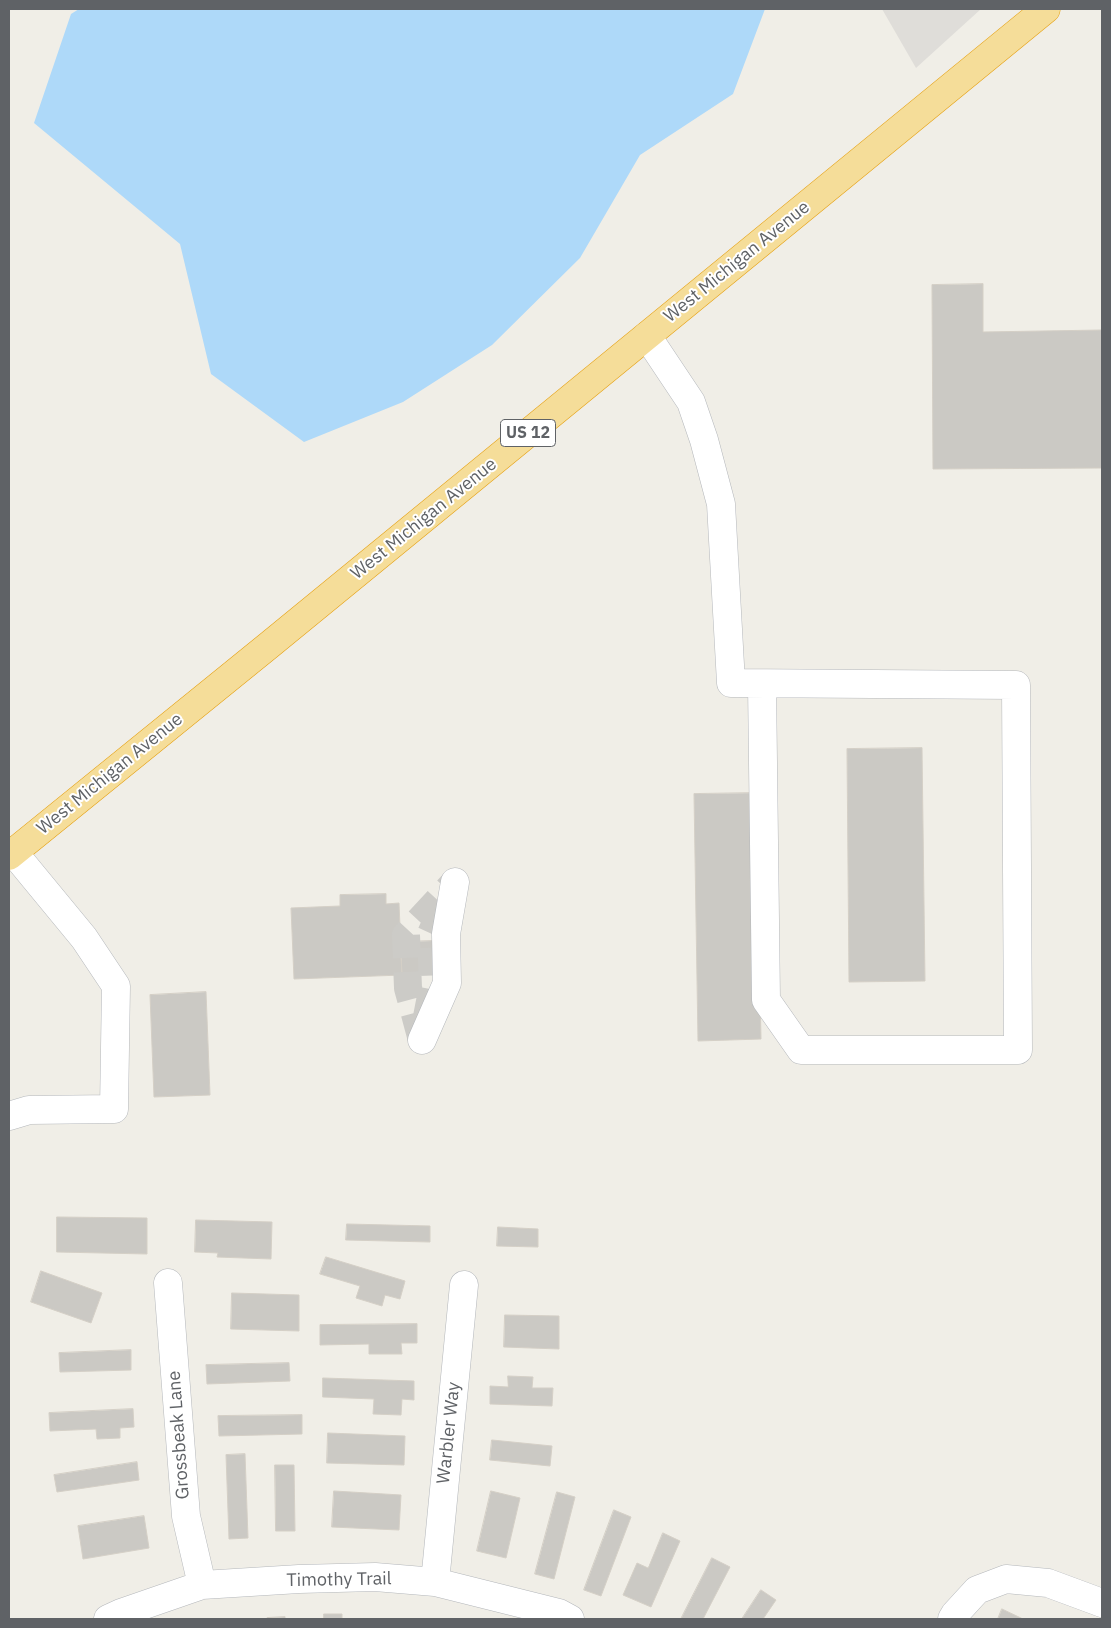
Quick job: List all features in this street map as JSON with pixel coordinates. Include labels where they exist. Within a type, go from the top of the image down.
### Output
[{"type":"highway","name":"West Michigan Avenue","points":[[11,854],[1046,9]]},
{"type":"street","points":[[647,336],[691,402],[704,440],[721,504],[731,683],[1016,686],[1018,1050],[802,1050],[766,1000],[762,684]]},
{"type":"street","points":[[9,1116],[28,1110],[114,1109],[116,986],[84,938],[11,854]]},
{"type":"street","points":[[422,1040],[447,984],[446,934],[455,882]]},
{"type":"street","name":"Grossbeak Lane","points":[[168,1283],[186,1516],[202,1585]]},
{"type":"street","name":"Warbler Way","points":[[435,1582],[464,1285]]},
{"type":"street","name":"Timothy Trail","points":[[108,1619],[202,1585],[299,1579],[375,1577],[435,1582],[559,1614],[570,1619]]},
{"type":"street","points":[[952,1619],[977,1590],[1006,1579],[1048,1583],[1102,1603]]},
{"type":"shaded area","points":[[882,9],[981,9],[916,68]]},
{"type":"water","points":[[79,9],[765,9],[733,94],[640,155],[580,258],[492,345],[403,402],[304,442],[211,374],[180,244],[34,123],[71,14]]},
{"type":"building","points":[[983,284],[983,332],[1102,330],[1102,468],[933,469],[932,285]]},
{"type":"building","points":[[922,748],[925,981],[849,982],[847,749]]},
{"type":"building","points":[[756,793],[761,1039],[698,1041],[694,794]]},
{"type":"building","points":[[386,894],[386,904],[399,903],[402,975],[294,979],[291,908],[340,906],[340,895]]},
{"type":"building","points":[[432,941],[433,974],[402,975],[400,942]]},
{"type":"building","points":[[206,992],[210,1095],[154,1097],[150,995]]},
{"type":"building","points":[[57,1217],[147,1218],[147,1254],[57,1252]]},
{"type":"building","points":[[196,1220],[272,1222],[271,1259],[217,1257],[218,1253],[195,1252]]},
{"type":"building","points":[[347,1224],[430,1226],[430,1242],[346,1240]]},
{"type":"building","points":[[498,1227],[538,1229],[538,1247],[497,1246]]},
{"type":"building","points":[[326,1257],[405,1281],[400,1299],[385,1295],[382,1306],[356,1298],[360,1286],[320,1274]]},
{"type":"building","points":[[41,1271],[102,1293],[91,1323],[31,1302]]},
{"type":"building","points":[[232,1293],[299,1295],[299,1331],[231,1329]]},
{"type":"building","points":[[505,1315],[559,1316],[559,1349],[504,1347]]},
{"type":"building","points":[[417,1324],[417,1343],[401,1343],[402,1354],[369,1354],[369,1344],[320,1345],[320,1325]]},
{"type":"building","points":[[131,1350],[131,1370],[60,1372],[59,1353]]},
{"type":"building","points":[[289,1363],[290,1381],[207,1384],[206,1365]]},
{"type":"building","points":[[508,1376],[533,1377],[532,1388],[553,1388],[552,1406],[490,1404],[490,1386],[508,1387]]},
{"type":"building","points":[[323,1378],[414,1381],[414,1400],[402,1399],[401,1415],[373,1414],[374,1399],[323,1397]]},
{"type":"building","points":[[133,1409],[134,1427],[120,1428],[120,1438],[97,1439],[96,1429],[50,1431],[49,1413]]},
{"type":"building","points":[[302,1415],[302,1434],[219,1436],[218,1416]]},
{"type":"building","points":[[328,1433],[405,1436],[404,1465],[327,1463]]},
{"type":"building","points":[[492,1440],[552,1446],[550,1466],[490,1460]]},
{"type":"building","points":[[245,1454],[248,1538],[229,1539],[226,1455]]},
{"type":"building","points":[[137,1462],[139,1480],[57,1492],[54,1475]]},
{"type":"building","points":[[275,1465],[294,1465],[295,1531],[276,1531]]},
{"type":"building","points":[[334,1491],[401,1495],[399,1530],[332,1527]]},
{"type":"building","points":[[491,1491],[520,1498],[506,1558],[477,1551]]},
{"type":"building","points":[[557,1492],[575,1497],[554,1579],[535,1574]]},
{"type":"building","points":[[614,1510],[631,1517],[601,1596],[584,1590]]},
{"type":"building","points":[[144,1516],[149,1548],[83,1559],[78,1526]]},
{"type":"building","points":[[663,1533],[680,1541],[651,1607],[623,1595],[637,1563],[648,1568]]},
{"type":"building","points":[[712,1558],[730,1567],[703,1619],[681,1619]]},
{"type":"building","points":[[761,1590],[776,1600],[763,1619],[742,1619]]},
{"type":"building","points":[[1002,1609],[1023,1619],[998,1619]]},
{"type":"building","points":[[324,1614],[342,1614],[342,1619],[324,1619]]},
{"type":"building","points":[[285,1617],[285,1619],[267,1619],[267,1618]]},
{"type":"tunnel","points":[[422,1040],[408,988],[406,935],[455,882]]},
{"type":"tunnel","points":[[427,1017],[433,986],[431,934],[446,901]]}]
